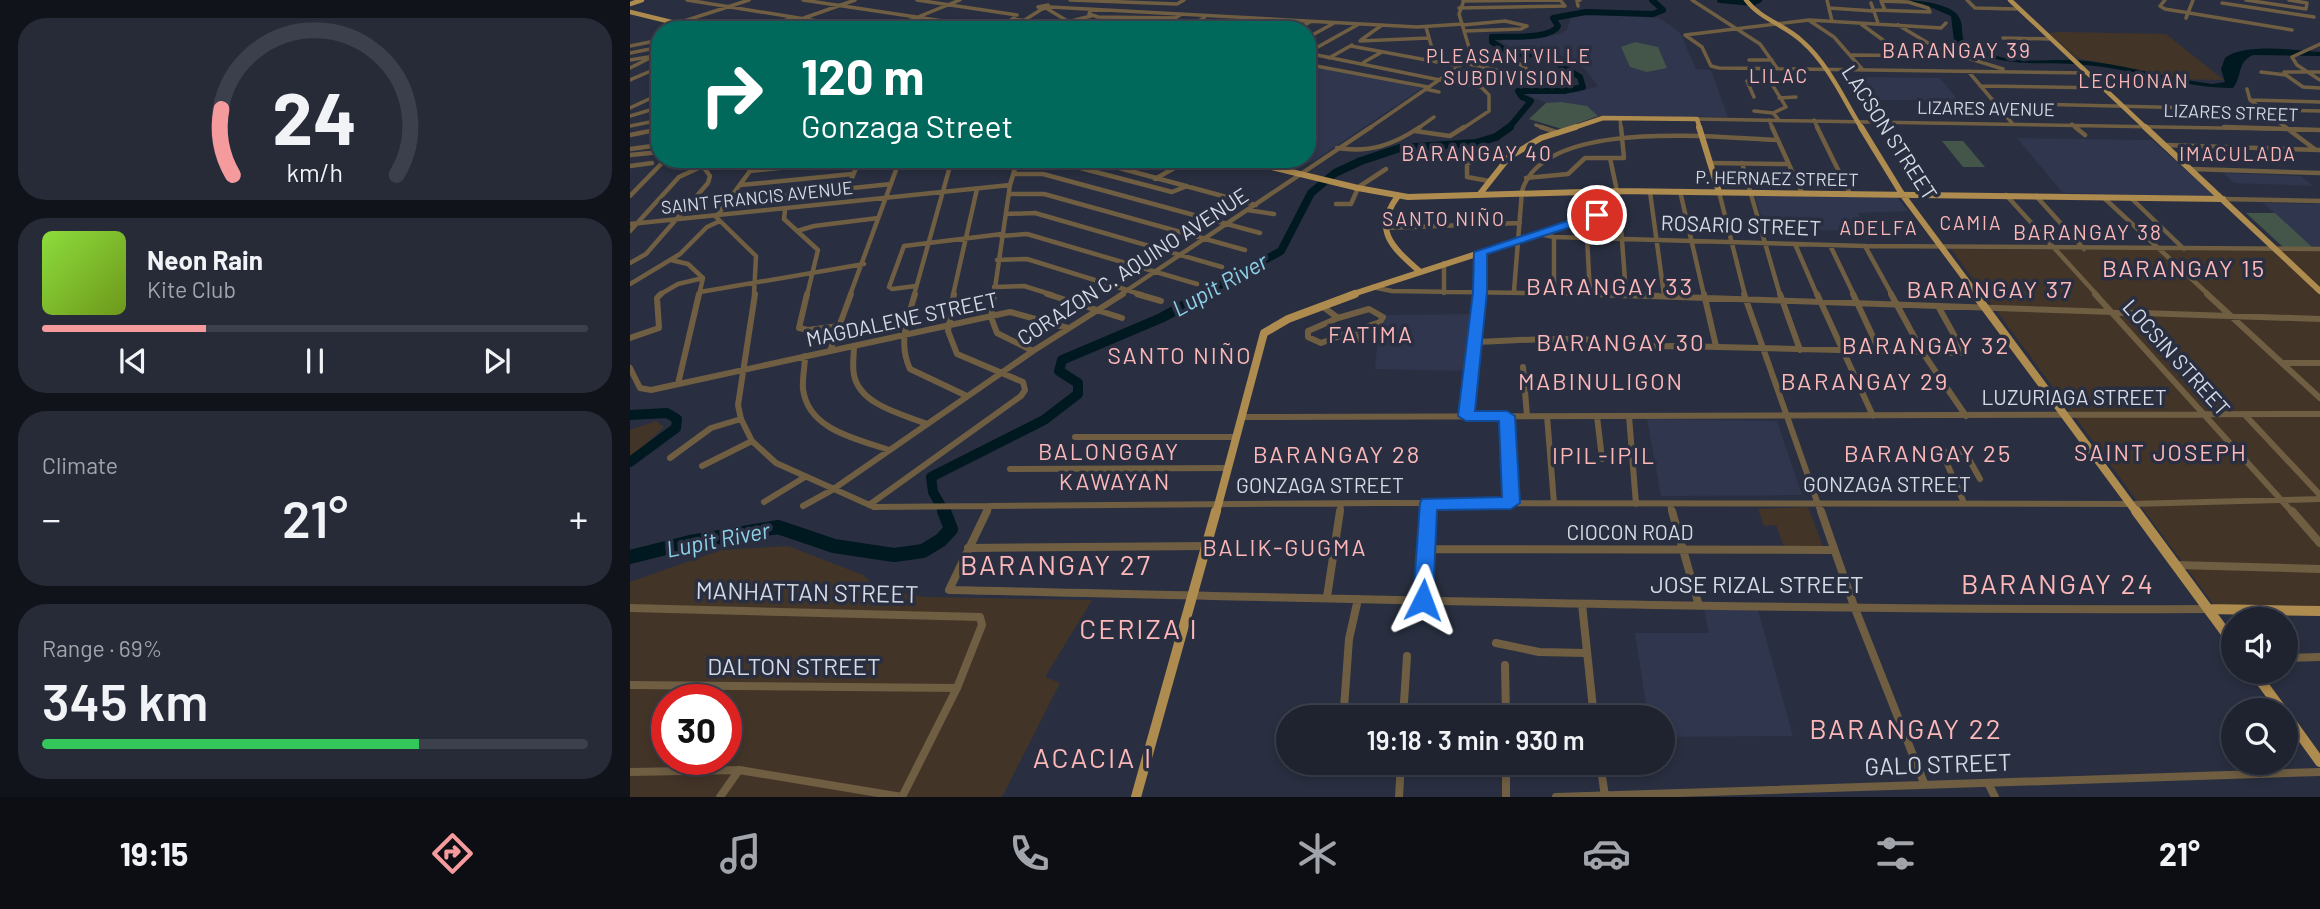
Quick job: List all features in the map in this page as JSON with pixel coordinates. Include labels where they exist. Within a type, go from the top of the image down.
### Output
[{"type":"main road","points":[[630,4],[642,0]]},
{"type":"main road","points":[[2010,0],[2320,291]]},
{"type":"main road","name":"LACSON STREET","points":[[1748,3],[1757,13],[1803,41],[1825,69],[1902,194],[2221,627]]},
{"type":"main road","points":[[630,12],[669,21]]},
{"type":"main road","points":[[1479,195],[1516,152],[1541,138],[1602,118],[1697,121],[1719,192]]},
{"type":"main road","name":"P. HERNAEZ STREET","points":[[1275,168],[1398,196],[1680,191],[2223,199]]},
{"type":"main road","points":[[1136,797],[1265,333],[1280,323],[1373,287],[1615,208],[1618,205],[1617,191]]},
{"type":"main road","points":[[1398,196],[1387,210],[1385,228],[1391,243],[1419,271]]},
{"type":"main road","name":"JOSE RIZAL STREET","points":[[2208,609],[2320,611]]},
{"type":"main road","points":[[2298,732],[2320,762]]},
{"type":"street","points":[[687,0],[816,21]]},
{"type":"street","points":[[684,21],[749,0]]},
{"type":"street","points":[[803,0],[937,21]]},
{"type":"street","points":[[803,19],[855,0]]},
{"type":"street","points":[[917,0],[1017,15],[1009,21]]},
{"type":"street","points":[[908,21],[960,0]]},
{"type":"street","points":[[1070,0],[1178,4],[1184,0]]},
{"type":"street","points":[[1351,46],[1528,77],[1536,75],[1531,69],[1517,63],[1471,54],[1459,8],[1463,0],[1560,0],[1565,6],[1459,8]]},
{"type":"street","points":[[1578,6],[1577,1],[1580,0]]},
{"type":"street","points":[[1692,0],[1760,44],[1777,68]]},
{"type":"street","points":[[1827,0],[1832,21]]},
{"type":"street","points":[[1967,0],[1975,8],[2018,10]]},
{"type":"street","points":[[2165,0],[2160,2],[2161,7],[2218,20],[2292,30]]},
{"type":"street","points":[[2186,18],[2193,0]]},
{"type":"street","points":[[2246,0],[2306,9],[2307,3],[2289,0]]},
{"type":"street","points":[[2218,20],[2223,1],[2314,17]]},
{"type":"street","points":[[1871,3],[1878,23]]},
{"type":"street","points":[[1045,8],[1067,20]]},
{"type":"street","points":[[1024,20],[1045,8],[1312,21]]},
{"type":"street","points":[[1529,8],[1531,17]]},
{"type":"street","points":[[1829,8],[1928,8]]},
{"type":"street","points":[[1091,9],[1088,12],[1091,16]]},
{"type":"street","points":[[1063,21],[1091,16],[1175,18],[1182,14]]},
{"type":"street","points":[[783,21],[795,17]]},
{"type":"street","points":[[1204,21],[1207,17]]},
{"type":"street","points":[[1196,21],[1207,17]]},
{"type":"street","points":[[1477,17],[1485,22]]},
{"type":"street","points":[[1012,19],[1030,21]]},
{"type":"street","points":[[1809,20],[1831,34],[1862,69]]},
{"type":"street","points":[[1946,23],[1942,28],[1809,20],[1685,35],[1702,47],[1713,68],[2087,73]]},
{"type":"street","points":[[1316,21],[1426,27],[1505,21],[1522,23],[1527,27],[1464,31]]},
{"type":"street","points":[[1316,33],[1336,22]]},
{"type":"street","points":[[1858,22],[1905,56]]},
{"type":"street","points":[[1316,48],[1359,23]]},
{"type":"street","points":[[1329,58],[1382,25]]},
{"type":"street","points":[[1898,25],[1919,40],[1955,56],[2011,71]]},
{"type":"street","points":[[1425,60],[1433,54],[1426,27]]},
{"type":"street","points":[[1360,41],[1428,38]]},
{"type":"street","points":[[2003,38],[2050,39]]},
{"type":"street","points":[[630,46],[651,42]]},
{"type":"street","points":[[2320,44],[2294,56],[2294,61],[2320,80]]},
{"type":"street","points":[[630,52],[651,48]]},
{"type":"street","points":[[1364,62],[1382,52]]},
{"type":"street","name":"CORAZON C. AQUINO AVENUE","points":[[1316,162],[1461,65],[1471,58],[1471,54]]},
{"type":"street","points":[[1316,55],[1440,79],[1483,89],[1489,95],[1489,111],[1450,136],[1415,131]]},
{"type":"street","points":[[1852,55],[1955,56]]},
{"type":"street","points":[[630,60],[650,56]]},
{"type":"street","points":[[630,68],[648,61],[650,56]]},
{"type":"street","points":[[1749,60],[1772,60]]},
{"type":"street","points":[[1317,66],[1439,92]]},
{"type":"street","points":[[630,80],[651,71]]},
{"type":"street","points":[[1968,71],[2012,123]]},
{"type":"street","points":[[2261,72],[2286,75],[2301,86],[2320,88]]},
{"type":"street","points":[[2286,75],[2283,72],[2320,72]]},
{"type":"street","points":[[1754,97],[1747,81],[1770,81],[1786,107],[1773,113],[1754,111]]},
{"type":"street","points":[[1980,86],[2104,88]]},
{"type":"street","points":[[2248,89],[2250,100],[2319,151]]},
{"type":"street","points":[[1779,98],[1796,97]]},
{"type":"street","points":[[630,109],[651,98]]},
{"type":"street","points":[[2250,100],[2320,102]]},
{"type":"street","points":[[1995,103],[2320,111]]},
{"type":"street","points":[[630,109],[645,113]]},
{"type":"street","points":[[630,116],[651,111]]},
{"type":"street","points":[[1773,113],[1779,120]]},
{"type":"street","points":[[1337,148],[1356,153],[1388,147],[1434,117]]},
{"type":"street","points":[[1526,178],[1567,174],[1585,158],[1624,158],[1620,118]]},
{"type":"street","points":[[1769,120],[1801,193]]},
{"type":"street","points":[[1814,120],[1850,194]]},
{"type":"street","name":"LIZARES AVENUE","points":[[1697,121],[2141,125]]},
{"type":"street","points":[[630,126],[651,122]]},
{"type":"street","points":[[2072,124],[2085,135]]},
{"type":"street","points":[[1536,125],[1559,133]]},
{"type":"street","name":"LIZARES STREET","points":[[2141,125],[2320,130]]},
{"type":"street","points":[[630,135],[651,131]]},
{"type":"street","points":[[1514,291],[1520,194],[1526,178],[1538,164],[1560,150],[1591,141],[1622,137],[1777,139]]},
{"type":"street","points":[[2165,145],[2319,151]]},
{"type":"street","points":[[630,149],[651,146]]},
{"type":"street","points":[[630,155],[651,153]]},
{"type":"street","points":[[1478,158],[1467,164],[1466,174],[1471,179],[1489,181]]},
{"type":"street","points":[[1610,158],[1617,191]]},
{"type":"street","points":[[630,166],[651,163]]},
{"type":"street","points":[[1710,163],[1787,164]]},
{"type":"street","points":[[1742,163],[1782,301],[1800,350]]},
{"type":"street","points":[[630,196],[660,168]]},
{"type":"street","points":[[630,230],[679,177],[699,168]]},
{"type":"street","points":[[630,263],[646,254],[708,183],[710,176],[704,168]]},
{"type":"street","points":[[750,171],[780,168]]},
{"type":"street","points":[[847,188],[855,168]]},
{"type":"street","points":[[830,351],[864,264],[897,168]]},
{"type":"street","points":[[950,168],[903,335],[905,360],[910,369],[967,396]]},
{"type":"street","points":[[1015,168],[1010,185],[991,317],[997,333],[1033,351]]},
{"type":"street","points":[[1082,168],[1175,192],[1187,186]]},
{"type":"street","points":[[1119,168],[1256,205]]},
{"type":"street","points":[[1145,184],[1174,168]]},
{"type":"street","name":"CORAZON C. AQUINO AVENUE","points":[[803,506],[832,489],[1033,351],[1182,256],[1308,168]]},
{"type":"street","points":[[1336,204],[1351,204],[1357,188],[1387,169]]},
{"type":"street","points":[[2191,169],[2320,173]]},
{"type":"street","points":[[630,284],[688,248],[718,219],[750,171]]},
{"type":"street","points":[[740,186],[852,174]]},
{"type":"street","points":[[1013,174],[1043,174],[1260,233]]},
{"type":"street","points":[[728,201],[891,184]]},
{"type":"street","name":"SAINT FRANCIS AVENUE","points":[[633,224],[718,219],[1010,185]]},
{"type":"street","points":[[869,506],[1021,396],[1026,385],[957,355],[950,339],[948,325],[977,189]]},
{"type":"street","points":[[1650,191],[1664,296]]},
{"type":"street","points":[[1680,191],[1716,346]]},
{"type":"street","points":[[1719,192],[1746,300],[1816,502],[1924,783]]},
{"type":"street","points":[[1009,194],[1044,194],[1245,250]]},
{"type":"street","name":"LOCSIN STREET","points":[[2006,195],[2320,543]]},
{"type":"street","points":[[2036,196],[2085,249]]},
{"type":"street","points":[[2103,197],[2320,398]]},
{"type":"street","points":[[2131,198],[2184,249]]},
{"type":"street","name":"P. HERNAEZ STREET","points":[[2223,199],[2320,201]]},
{"type":"street","points":[[1615,208],[1620,213],[1626,294]]},
{"type":"street","points":[[785,210],[784,219],[818,248],[799,328],[808,330],[839,326]]},
{"type":"street","points":[[1248,210],[1274,214]]},
{"type":"street","points":[[1006,214],[1035,213],[1222,267]]},
{"type":"street","points":[[797,231],[814,226],[878,218]]},
{"type":"street","name":"GONZAGA STREET","points":[[718,219],[756,256],[757,280],[741,371],[738,405],[741,419],[752,441],[767,457],[869,506],[1816,502],[2132,504],[2320,497]]},
{"type":"street","points":[[1586,219],[1590,293]]},
{"type":"street","points":[[1385,228],[1520,223]]},
{"type":"street","points":[[916,286],[892,289],[889,287],[902,248],[967,238],[1027,234],[1197,284]]},
{"type":"street","name":"ROSARIO STREET","points":[[1539,234],[1555,237],[1865,246],[2320,249]]},
{"type":"street","points":[[1554,292],[1555,237]]},
{"type":"street","points":[[1795,244],[1840,350],[1873,416]]},
{"type":"street","points":[[1830,245],[1880,352]]},
{"type":"street","points":[[1865,246],[1923,353],[1966,416]]},
{"type":"street","points":[[1466,416],[1480,292],[1481,252]]},
{"type":"street","points":[[998,260],[1027,259],[1161,301]]},
{"type":"street","points":[[671,260],[688,264],[703,278]]},
{"type":"street","points":[[1444,263],[1444,293]]},
{"type":"street","points":[[700,292],[814,270],[864,264]]},
{"type":"street","points":[[678,384],[703,278]]},
{"type":"street","points":[[630,338],[659,328],[657,298],[664,290],[681,282],[703,278]]},
{"type":"street","points":[[994,287],[1024,286],[1122,318]]},
{"type":"street","points":[[1373,287],[1392,291],[1444,293],[1514,291],[1626,294],[2320,319]]},
{"type":"street","points":[[1322,306],[1338,318]]},
{"type":"street","points":[[1474,342],[1530,342],[1554,337],[1593,340],[1599,347],[1716,346],[1964,353],[1938,306]]},
{"type":"street","points":[[1369,309],[1383,317],[1380,322],[1321,343],[1308,337],[1308,331],[1338,318],[1369,309]]},
{"type":"street","name":"MAGDALENE STREET","points":[[630,368],[640,388],[651,390],[1017,312],[1068,328]]},
{"type":"street","points":[[1351,332],[1359,339]]},
{"type":"street","points":[[854,346],[854,377],[861,391],[878,403],[927,424]]},
{"type":"street","points":[[806,356],[803,389],[806,402],[815,415],[831,428],[888,450]]},
{"type":"street","points":[[2283,362],[2320,363]]},
{"type":"street","points":[[1523,367],[1527,416]]},
{"type":"street","name":"LUZURIAGA STREET","points":[[1241,417],[2320,414]]},
{"type":"street","points":[[2245,415],[2320,497]]},
{"type":"street","points":[[1507,416],[1511,503]]},
{"type":"street","points":[[1547,416],[1554,503]]},
{"type":"street","points":[[1597,416],[1602,459]]},
{"type":"street","points":[[1629,416],[1636,504]]},
{"type":"street","points":[[670,458],[706,431],[741,419]]},
{"type":"street","points":[[1075,437],[1236,437]]},
{"type":"street","points":[[702,466],[752,441]]},
{"type":"street","points":[[1964,503],[1942,452],[1965,452],[1980,479]]},
{"type":"street","points":[[1010,469],[1228,468]]},
{"type":"street","points":[[764,502],[805,477]]},
{"type":"street","points":[[1423,600],[1429,503]]},
{"type":"street","points":[[1327,597],[1341,504]]},
{"type":"street","points":[[1670,504],[1699,606]]},
{"type":"street","points":[[990,506],[968,548],[1207,546]]},
{"type":"street","name":"JOSE RIZAL STREET","points":[[968,548],[948,586],[949,590],[1699,606],[2208,609]]},
{"type":"street","name":"CIOCON ROAD","points":[[1426,549],[1834,550]]},
{"type":"street","points":[[2176,565],[2320,569]]},
{"type":"street","points":[[1344,705],[1345,649],[1358,599]]},
{"type":"street","points":[[1582,604],[1592,705]]},
{"type":"street","name":"MANHATTAN STREET","points":[[630,608],[977,616],[982,619],[957,688]]},
{"type":"street","points":[[1496,643],[1539,652],[1585,653]]},
{"type":"street","points":[[1404,705],[1408,656]]},
{"type":"street","points":[[2298,658],[2320,657]]},
{"type":"street","points":[[1505,665],[1506,705]]},
{"type":"street","name":"DALTON STREET","points":[[630,685],[957,688]]},
{"type":"street","points":[[742,770],[902,797],[957,688]]},
{"type":"street","points":[[630,772],[651,772]]},
{"type":"street","name":"GALO STREET","points":[[1556,797],[1724,795],[1924,783],[2320,772]]},
{"type":"street","points":[[720,797],[735,775]]},
{"type":"street","points":[[1399,797],[1400,775]]},
{"type":"street","points":[[1506,775],[1507,797]]},
{"type":"street","points":[[1602,775],[1605,796]]},
{"type":"street","points":[[1988,783],[1995,797]]},
{"type":"shaded area","points":[[1902,0],[1950,9],[1960,19],[1964,41],[1981,51],[2013,59],[2095,62],[2213,84],[2225,82],[2221,69],[2225,58],[2244,50],[2298,50],[2320,52],[2320,56],[2253,55],[2244,62],[2233,88],[2198,85],[2095,66],[2008,61],[1992,58],[1954,41],[1951,16],[1923,4]]},
{"type":"shaded area","points":[[1585,14],[1659,18],[1670,25],[1680,33],[1696,69],[1711,70],[1728,117],[1598,116],[1562,129],[1529,119],[1546,103],[1528,95],[1529,91],[1560,94],[1598,86],[1585,69],[1564,56],[1512,49],[1503,43],[1501,37],[1542,37],[1559,34],[1567,30],[1571,17]]},
{"type":"shaded area","points":[[2049,33],[2166,34],[2224,80],[2177,79],[2077,58]]},
{"type":"shaded area","points":[[1316,64],[1422,88],[1316,159]]},
{"type":"shaded area","points":[[1851,77],[1940,78],[1958,100],[1859,100],[1850,87]]},
{"type":"shaded area","points":[[2017,138],[2152,140],[2216,197],[2066,193],[2061,191]]},
{"type":"shaded area","points":[[2223,173],[2301,176],[2313,186],[2234,183]]},
{"type":"shaded area","points":[[1754,194],[1896,196],[1908,211],[1858,213],[1866,230],[1766,230]]},
{"type":"shaded area","points":[[2263,203],[2320,204],[2320,247],[2312,247]]},
{"type":"shaded area","points":[[1951,249],[2320,251],[2320,606],[2214,605]]},
{"type":"shaded area","points":[[1474,314],[1469,371],[1375,369],[1380,315]]},
{"type":"shaded area","points":[[1647,419],[1777,421],[1802,495],[1661,496]]},
{"type":"shaded area","points":[[656,421],[664,427],[630,458],[630,430]]},
{"type":"shaded area","points":[[1808,507],[1823,547],[1784,547],[1776,525],[1764,526],[1758,509]]},
{"type":"shaded area","points":[[788,546],[863,575],[877,588],[924,597],[1092,600],[1045,677],[1060,683],[1002,797],[630,797],[630,582],[721,550]]},
{"type":"shaded area","points":[[1704,610],[1758,610],[1793,736],[1675,737],[1675,705],[1646,705],[1635,633],[1709,633]]},
{"type":"green space","points":[[1635,42],[1658,47],[1667,68],[1647,72],[1630,67],[1621,47]]},
{"type":"green space","points":[[1546,103],[1587,106],[1598,116],[1562,129],[1529,119]]},
{"type":"green space","points":[[1942,141],[1963,141],[1985,167],[1963,167]]},
{"type":"green space","points":[[2246,213],[2275,213],[2312,247],[2283,247]]},
{"type":"waterway","name":"Lupit River","points":[[1509,128],[1531,101],[1522,97],[1518,91],[1564,91],[1583,87],[1580,77],[1544,55],[1510,53],[1492,42],[1492,37],[1547,33],[1558,26],[1553,18],[1586,12],[1653,14],[1663,10],[1652,0]]},
{"type":"waterway","name":"Lupit River","points":[[1720,0],[1752,3],[1759,0]]},
{"type":"waterway","name":"Lupit River","points":[[1202,295],[1281,251],[1311,193],[1335,173],[1400,148],[1476,143],[1496,137],[1509,128]]},
{"type":"waterway","name":"Lupit River","points":[[944,512],[933,492],[931,477],[1044,420],[1078,394],[1078,383],[1059,371],[1062,360],[1161,318],[1205,294]]},
{"type":"waterway","name":"Lupit River","points":[[630,415],[667,413],[677,419],[676,428],[630,462]]},
{"type":"waterway","name":"Lupit River","points":[[630,557],[690,542],[778,527],[834,546],[894,555],[923,551],[941,540],[951,529],[944,512]]},
{"type":"district","name":"BARANGAY 39","points":[[1957,51]]},
{"type":"district","name":"PLEASANTVILLE SUBDIVISION","points":[[1509,67]]},
{"type":"district","name":"LILAC","points":[[1779,76]]},
{"type":"district","name":"LECHONAN","points":[[2134,81]]},
{"type":"district","name":"BARANGAY 40","points":[[1477,154]]},
{"type":"district","name":"IMACULADA","points":[[2238,154]]},
{"type":"district","name":"SANTO NIÑO","points":[[1444,219]]},
{"type":"district","name":"CAMIA","points":[[1971,223]]},
{"type":"district","name":"ADELFA","points":[[1879,228]]},
{"type":"district","name":"BARANGAY 38","points":[[2088,233]]},
{"type":"district","name":"BARANGAY 15","points":[[2184,269]]},
{"type":"district","name":"BARANGAY 33","points":[[1610,287]]},
{"type":"district","name":"BARANGAY 37","points":[[1990,290]]},
{"type":"district","name":"FATIMA","points":[[1371,335]]},
{"type":"district","name":"BARANGAY 30","points":[[1621,343]]},
{"type":"district","name":"BARANGAY 32","points":[[1926,346]]},
{"type":"district","name":"SANTO NIÑO","points":[[1180,356]]},
{"type":"district","name":"MABINULIGON","points":[[1601,382]]},
{"type":"district","name":"BARANGAY 29","points":[[1865,382]]},
{"type":"district","name":"BALONGGAY","points":[[1109,452]]},
{"type":"district","name":"SAINT JOSEPH","points":[[2161,453]]},
{"type":"district","name":"BARANGAY 25","points":[[1928,454]]},
{"type":"district","name":"BARANGAY 28","points":[[1337,455]]},
{"type":"district","name":"IPIL-IPIL","points":[[1604,456]]},
{"type":"district","name":"KAWAYAN","points":[[1115,482]]},
{"type":"district","name":"BALIK-GUGMA","points":[[1285,548]]},
{"type":"district","name":"BARANGAY 27","points":[[1056,565]]},
{"type":"district","name":"BARANGAY 24","points":[[2058,584]]},
{"type":"district","name":"CERIZA I","points":[[1139,629]]},
{"type":"district","name":"BARANGAY 22","points":[[1906,729]]},
{"type":"district","name":"ACACIA I","points":[[1093,758]]},
{"type":"route","points":[[1423,600],[1429,503],[1511,503],[1507,416],[1466,416],[1480,292],[1481,252],[1597,215]]}]
